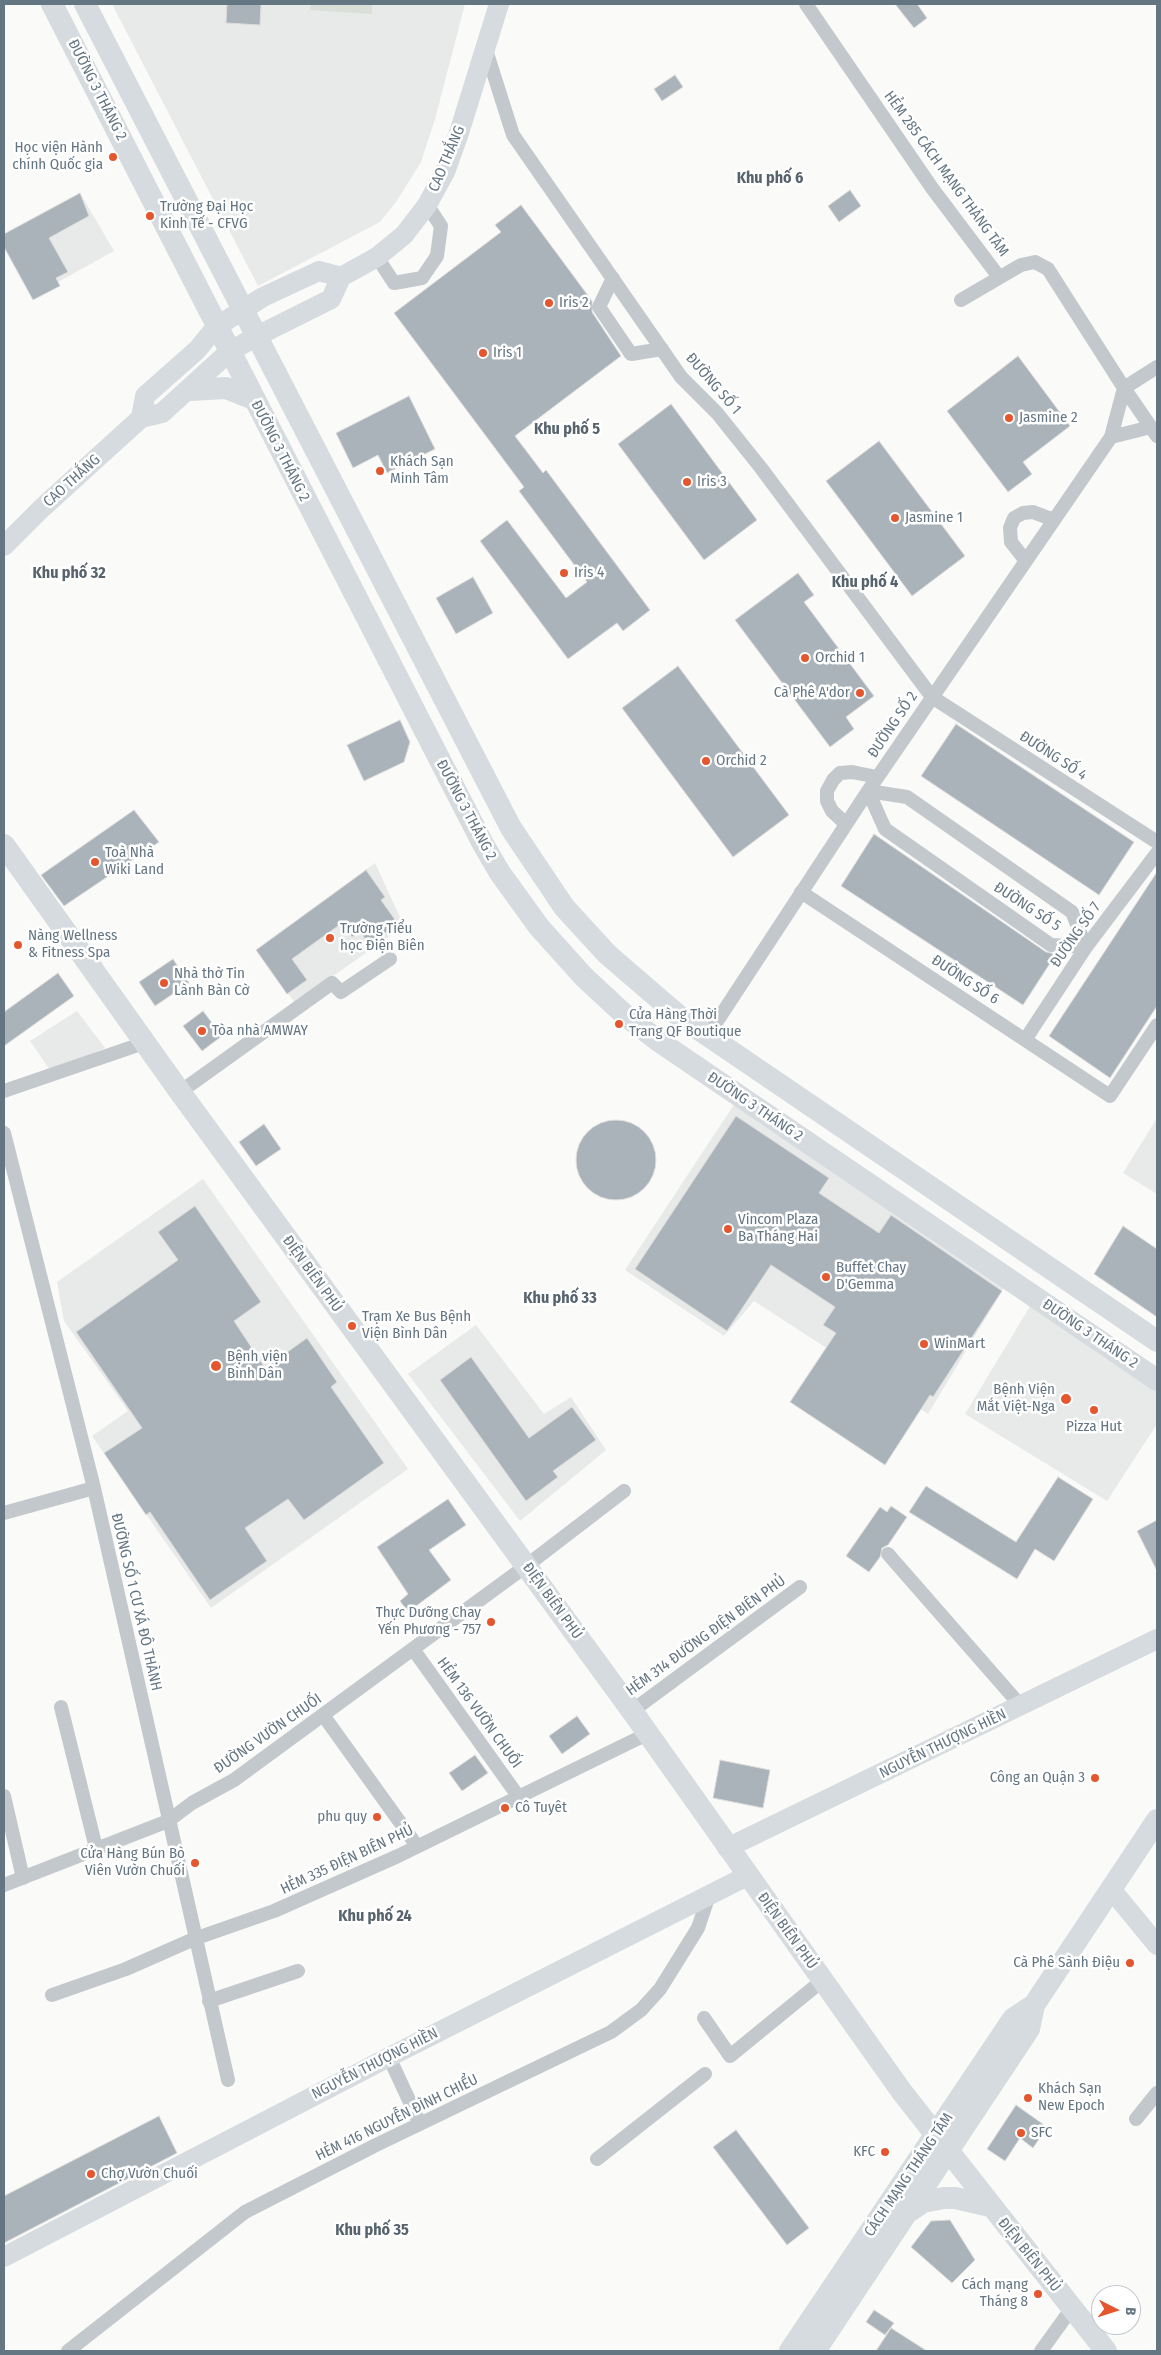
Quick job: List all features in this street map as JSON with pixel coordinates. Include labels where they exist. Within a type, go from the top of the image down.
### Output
[{"type":"main road","name":"ĐƯỜNG 3 THÁNG 2","points":[[52,4],[216,327],[483,844],[519,900],[561,952],[608,1000],[660,1042],[1157,1380]]},
{"type":"main road","name":"ĐƯỜNG 3 THÁNG 2","points":[[85,4],[506,820],[527,855],[564,906],[607,954],[654,997],[1157,1341]]},
{"type":"main road","points":[[189,390],[226,388],[254,399]]},
{"type":"main road","name":"ĐIỆN BIÊN PHỦ","points":[[4,845],[180,1092],[632,1711],[727,1848],[942,2145],[1106,2351]]},
{"type":"main road","name":"CÁCH MẠNG THÁNG TÁM","points":[[815,2351],[907,2214],[942,2145],[1013,2018],[1034,2006],[1157,1820]]},
{"type":"main road","name":"CÁCH MẠNG THÁNG TÁM","points":[[790,2351],[942,2145]]},
{"type":"main road","points":[[907,2214],[923,2202],[944,2198],[955,2198],[990,2206]]},
{"type":"street","name":"CAO THẮNG","points":[[4,546],[141,418],[162,413],[230,352],[330,299],[340,277],[378,257],[404,234],[427,205],[445,172],[486,50],[499,4]]},
{"type":"street","name":"HẺM 285 CÁCH MẠNG THÁNG TÁM","points":[[806,4],[932,188],[1000,276],[1022,265],[1035,262],[1048,269],[1154,432]]},
{"type":"street","name":"ĐƯỜNG SỐ 1","points":[[486,50],[513,135],[681,377],[717,413],[761,468],[932,697]]},
{"type":"street","points":[[378,257],[394,283],[422,278],[437,256],[441,226],[427,205]]},
{"type":"street","points":[[141,418],[146,396],[197,350],[216,327],[263,297],[319,271],[340,277]]},
{"type":"street","points":[[961,300],[1000,276]]},
{"type":"street","points":[[613,278],[599,307],[631,354],[662,349]]},
{"type":"street","points":[[1124,388],[1157,367]]},
{"type":"street","name":"ĐƯỜNG SỐ 2","points":[[708,1035],[877,777],[1111,438],[1124,388]]},
{"type":"street","points":[[1111,438],[1154,432]]},
{"type":"street","points":[[1026,561],[1011,542],[1010,528],[1014,518],[1023,513],[1033,512],[1054,520]]},
{"type":"street","name":"ĐƯỜNG SỐ 4","points":[[932,697],[1157,842]]},
{"type":"street","points":[[846,824],[832,811],[827,801],[827,791],[833,780],[840,773],[852,772],[877,777]]},
{"type":"street","name":"ĐƯỜNG SỐ 5","points":[[868,791],[906,797],[1072,912],[1086,947],[1051,945],[885,829],[868,791]]},
{"type":"street","name":"ĐƯỜNG SỐ 7","points":[[1025,1040],[1086,947],[1157,853]]},
{"type":"street","name":"ĐƯỜNG SỐ 6","points":[[801,892],[1110,1096],[1157,1025]]},
{"type":"street","points":[[180,1092],[332,983],[341,992],[390,959]]},
{"type":"street","points":[[4,1091],[144,1042]]},
{"type":"street","name":"ÐƯỜNG SỐ 1 CƯ XÁ ĐÔ THÀNH","points":[[4,1133],[94,1488],[138,1687],[163,1789],[168,1821],[194,1938],[228,2080]]},
{"type":"street","points":[[4,1513],[94,1488]]},
{"type":"street","name":"ĐƯỜNG VƯỜN CHUỐI","points":[[4,1885],[168,1821],[192,1803],[234,1780],[526,1566],[624,1491]]},
{"type":"street","points":[[888,1554],[1021,1706]]},
{"type":"street","name":"HẺM 314 ĐƯỜNG ĐIỆN BIÊN PHỦ","points":[[632,1711],[800,1587]]},
{"type":"street","name":"NGUYỄN THƯỢNG HIỀN","points":[[727,1848],[1157,1639]]},
{"type":"street","name":"HẺM 136 VƯỜN CHUỐI","points":[[413,1649],[518,1796]]},
{"type":"street","points":[[61,1707],[96,1848]]},
{"type":"street","points":[[322,1715],[416,1846]]},
{"type":"street","name":"HẺM 335 ĐIỆN BIÊN PHỦ","points":[[52,1995],[126,1968],[194,1938],[274,1911],[416,1846],[647,1734]]},
{"type":"street","points":[[4,1796],[23,1878]]},
{"type":"street","name":"NGUYỄN THƯỢNG HIỀN","points":[[4,2257],[389,2056],[747,1876]]},
{"type":"street","points":[[1111,1889],[1157,1945]]},
{"type":"street","name":"HẺM 416 NGUYỄN ÐÌNH CHIỂU","points":[[68,2351],[245,2212],[420,2124],[611,2032],[641,2010],[660,1989],[698,1928],[709,1895]]},
{"type":"street","points":[[209,2001],[298,1971]]},
{"type":"street","points":[[704,2018],[730,2056],[823,1980]]},
{"type":"street","points":[[389,2056],[420,2124]]},
{"type":"street","points":[[597,2159],[705,2074]]},
{"type":"street","points":[[1136,2119],[1157,2093]]},
{"type":"street","points":[[1041,2351],[1072,2308]]},
{"type":"shaded area","points":[[112,4],[465,4],[435,119],[421,162],[396,202],[380,222],[258,286]]},
{"type":"shaded area","points":[[311,4],[372,4],[372,14],[310,10]]},
{"type":"shaded area","points":[[80,193],[114,251],[58,282],[60,285],[33,300],[4,247],[4,234]]},
{"type":"shaded area","name":"Trường Tiểu học Điện Biên","points":[[375,863],[404,926],[295,1003],[256,950]]},
{"type":"shaded area","points":[[77,1011],[105,1048],[52,1073],[30,1041]]},
{"type":"shaded area","points":[[737,1100],[1008,1281],[928,1414],[754,1301],[724,1336],[625,1270]]},
{"type":"shaded area","points":[[1157,1118],[1157,1194],[1123,1173]]},
{"type":"shaded area","name":"Bệnh viện Bình Dân","points":[[203,1179],[408,1469],[211,1608],[92,1436],[128,1411],[64,1321],[57,1282]]},
{"type":"shaded area","name":"Bệnh Viện Mắt Việt-Nga","points":[[1035,1298],[1157,1384],[1157,1424],[1107,1501],[965,1414]]},
{"type":"shaded area","points":[[476,1325],[544,1414],[571,1397],[606,1450],[520,1521],[408,1374]]},
{"type":"building","points":[[227,4],[261,4],[260,25],[226,23]]},
{"type":"building","points":[[895,4],[917,4],[927,18],[914,28]]},
{"type":"building","points":[[675,75],[683,87],[662,101],[654,89]]},
{"type":"building","points":[[850,190],[861,206],[839,222],[828,206]]},
{"type":"building","points":[[80,193],[89,216],[49,238],[68,272],[56,278],[60,286],[33,300],[4,247],[4,234]]},
{"type":"building","points":[[521,205],[592,301],[592,312],[621,356],[515,436],[543,473],[546,470],[650,610],[623,631],[617,623],[568,659],[480,541],[507,520],[566,598],[587,582],[519,491],[524,487],[394,313],[501,232],[495,225]]},
{"type":"building","name":"Jasmine 2","points":[[1018,356],[1070,426],[1023,462],[1032,474],[1008,492],[947,411]]},
{"type":"building","points":[[409,396],[435,449],[387,473],[378,455],[353,468],[336,433]]},
{"type":"building","name":"Iris 3","points":[[671,404],[757,520],[704,560],[618,444]]},
{"type":"building","name":"Jasmine 1","points":[[879,441],[965,556],[912,596],[826,481]]},
{"type":"building","name":"Orchid 1","points":[[798,573],[814,595],[804,602],[874,696],[846,717],[854,729],[830,747],[735,620]]},
{"type":"building","points":[[473,577],[493,613],[456,634],[436,598]]},
{"type":"building","name":"Orchid 2","points":[[678,666],[789,815],[733,857],[622,708]]},
{"type":"building","points":[[400,720],[410,742],[404,762],[364,781],[347,745]]},
{"type":"building","points":[[956,724],[1134,842],[1099,895],[921,776]]},
{"type":"building","name":"Toà Nhà Wiki Land","points":[[134,810],[159,842],[64,906],[41,875]]},
{"type":"building","points":[[874,834],[1046,952],[1056,954],[1023,1005],[841,886]]},
{"type":"building","name":"Trường Tiểu học Điện Biên","points":[[366,870],[385,897],[381,900],[398,924],[369,945],[360,931],[352,937],[342,923],[292,959],[307,980],[287,994],[256,950]]},
{"type":"building","points":[[1157,872],[1157,1006],[1110,1078],[1049,1036]]},
{"type":"building","name":"Nhà thờ Tin Lành Bàn Cờ","points":[[173,959],[189,983],[155,1006],[139,982]]},
{"type":"building","points":[[58,973],[74,996],[4,1046],[4,1012]]},
{"type":"building","name":"Tòa nhà AMWAY","points":[[203,1011],[222,1036],[202,1051],[183,1026]]},
{"type":"building","points":[[736,1116],[829,1178],[819,1193],[879,1233],[891,1215],[1002,1291],[933,1397],[930,1395],[885,1465],[790,1402],[836,1333],[823,1325],[835,1307],[771,1265],[727,1331],[635,1269]]},
{"type":"building","points":[[616,1120],[631,1123],[644,1132],[653,1145],[656,1160],[653,1175],[644,1188],[631,1197],[616,1200],[601,1197],[588,1188],[579,1175],[576,1160],[579,1145],[588,1132],[601,1123]]},
{"type":"building","points":[[264,1124],[281,1149],[256,1166],[239,1142]]},
{"type":"building","name":"Bệnh viện Bình Dân","points":[[195,1206],[261,1302],[234,1321],[265,1368],[307,1338],[337,1382],[331,1387],[384,1463],[304,1520],[288,1499],[245,1528],[267,1561],[210,1600],[150,1512],[146,1515],[104,1453],[142,1428],[76,1332],[178,1260],[158,1232]]},
{"type":"building","points":[[1123,1226],[1157,1249],[1157,1317],[1094,1274]]},
{"type":"building","points":[[471,1357],[529,1438],[572,1407],[596,1440],[553,1471],[558,1477],[526,1501],[440,1380]]},
{"type":"building","points":[[1058,1477],[1093,1499],[1054,1561],[1035,1549],[1017,1579],[909,1512],[926,1486],[1016,1542]]},
{"type":"building","points":[[448,1499],[466,1525],[429,1550],[451,1580],[408,1612],[400,1601],[408,1594],[377,1547]]},
{"type":"building","points":[[891,1506],[907,1517],[888,1545],[882,1548],[880,1557],[869,1572],[846,1556],[880,1507],[887,1512]]},
{"type":"building","points":[[1157,1520],[1157,1571],[1137,1531]]},
{"type":"building","points":[[577,1716],[590,1734],[562,1754],[549,1736]]},
{"type":"building","points":[[475,1755],[488,1773],[462,1791],[449,1773]]},
{"type":"building","points":[[720,1760],[770,1770],[763,1808],[713,1798]]},
{"type":"building","name":"SFC","points":[[1016,2105],[1047,2127],[1033,2148],[1020,2138],[1005,2161],[987,2149]]},
{"type":"building","name":"Chợ Vườn Chuối","points":[[159,2116],[177,2153],[4,2243],[4,2196]]},
{"type":"building","points":[[736,2130],[809,2228],[787,2245],[713,2147]]},
{"type":"building","points":[[950,2220],[975,2260],[952,2283],[911,2247],[931,2221]]},
{"type":"building","points":[[874,2310],[894,2323],[885,2335],[866,2322]]},
{"type":"building","points":[[891,2328],[927,2351],[876,2351]]},
{"type":"place","name":"Học viện Hành chính Quốc gia","points":[[113,157]]},
{"type":"place","name":"Trường Đại Học Kinh Tế - CFVG","points":[[150,216]]},
{"type":"place","name":"Iris 2","points":[[549,303]]},
{"type":"place","name":"Iris 1","points":[[483,353]]},
{"type":"place","name":"Jasmine 2","points":[[1009,418]]},
{"type":"place","name":"Khách Sạn Minh Tâm","points":[[380,471]]},
{"type":"place","name":"Iris 3","points":[[687,482]]},
{"type":"place","name":"Jasmine 1","points":[[895,518]]},
{"type":"place","name":"Iris 4","points":[[564,573]]},
{"type":"place","name":"Orchid 1","points":[[805,658]]},
{"type":"place","name":"Cà Phê A'dor","points":[[860,693]]},
{"type":"place","name":"Orchid 2","points":[[706,761]]},
{"type":"place","name":"Toà Nhà Wiki Land","points":[[95,862]]},
{"type":"place","name":"Trường Tiểu học Điện Biên","points":[[330,938]]},
{"type":"place","name":"Nàng Wellness & Fitness Spa","points":[[18,945]]},
{"type":"place","name":"Nhà thờ Tin Lành Bàn Cờ","points":[[164,983]]},
{"type":"place","name":"Cửa Hàng Thời Trang QF Boutique","points":[[619,1024]]},
{"type":"place","name":"Tòa nhà AMWAY","points":[[202,1031]]},
{"type":"place","name":"Vincom Plaza Ba Tháng Hai","points":[[728,1229]]},
{"type":"place","name":"Buffet Chay D'Gemma","points":[[826,1277]]},
{"type":"place","name":"Trạm Xe Bus Bệnh Viện Bình Dân","points":[[352,1326]]},
{"type":"place","name":"WinMart","points":[[924,1344]]},
{"type":"place","name":"Bệnh viện Bình Dân","points":[[216,1366]]},
{"type":"place","name":"Bệnh Viện Mắt Việt-Nga","points":[[1066,1399]]},
{"type":"place","name":"Pizza Hut","points":[[1094,1410]]},
{"type":"place","name":"Thực Dưỡng Chay Yến Phương - 757","points":[[491,1622]]},
{"type":"place","name":"Công an Quận 3","points":[[1095,1778]]},
{"type":"place","name":"Cô Tuyêt","points":[[505,1808]]},
{"type":"place","name":"phu quy","points":[[377,1817]]},
{"type":"place","name":"Cửa Hàng Bún Bò Viên Vườn Chuối","points":[[195,1863]]},
{"type":"place","name":"Cà Phê Sành Điệu","points":[[1130,1963]]},
{"type":"place","name":"Khách Sạn New Epoch","points":[[1028,2098]]},
{"type":"place","name":"SFC","points":[[1021,2133]]},
{"type":"place","name":"KFC","points":[[885,2152]]},
{"type":"place","name":"Chợ Vườn Chuối","points":[[91,2174]]},
{"type":"place","name":"Cách mạng Tháng 8","points":[[1038,2294]]},
{"type":"district","name":"Khu phố 6","points":[[770,179]]},
{"type":"district","name":"Khu phố 5","points":[[567,430]]},
{"type":"district","name":"Khu phố 32","points":[[69,574]]},
{"type":"district","name":"Khu phố 4","points":[[865,583]]},
{"type":"district","name":"Khu phố 33","points":[[560,1299]]},
{"type":"district","name":"Khu phố 24","points":[[375,1917]]},
{"type":"district","name":"Khu phố 35","points":[[372,2231]]}]
